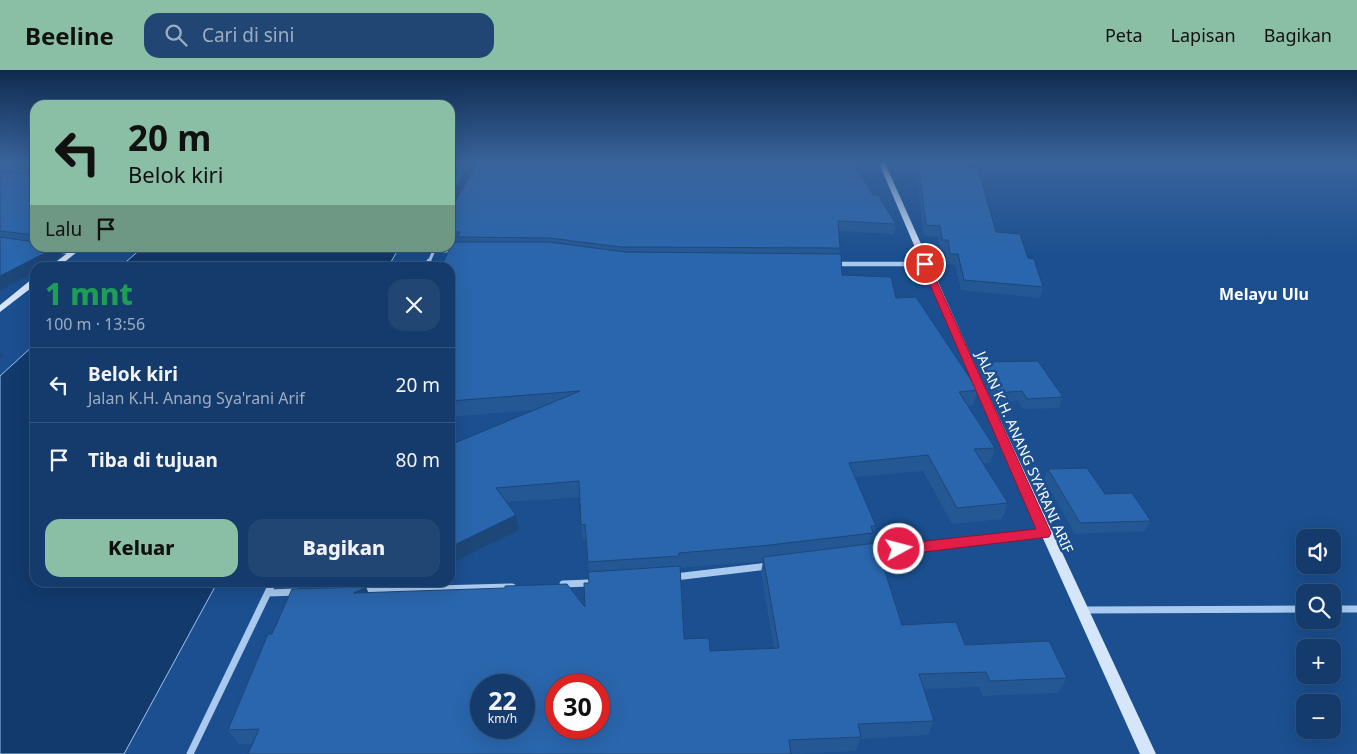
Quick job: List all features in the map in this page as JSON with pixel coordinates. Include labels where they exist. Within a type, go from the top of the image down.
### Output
[{"type":"street","name":"JALAN K.H. ANANG SYA'RANI ARIF","points":[[895,193],[1044,533],[1082,610],[1148,754]]},
{"type":"street","points":[[455,250],[463,251]]},
{"type":"street","points":[[64,252],[71,253]]},
{"type":"street","points":[[60,262],[71,253]]},
{"type":"street","points":[[830,264],[925,264]]},
{"type":"street","points":[[0,309],[30,285]]},
{"type":"street","points":[[870,553],[1044,533]]},
{"type":"street","points":[[668,578],[774,565]]},
{"type":"street","points":[[554,585],[601,582]]},
{"type":"street","points":[[190,754],[271,587]]},
{"type":"street","points":[[357,591],[515,587]]},
{"type":"street","points":[[268,593],[308,592]]},
{"type":"street","points":[[1082,610],[1296,609]]},
{"type":"street","points":[[1341,609],[1357,609]]},
{"type":"water","points":[[137,252],[397,252],[391,262],[126,262]]},
{"type":"water","points":[[30,349],[30,587],[215,587],[124,754],[0,754],[0,376]]},
{"type":"building","points":[[0,193],[30,193],[30,234],[0,231]]},
{"type":"building","points":[[460,193],[872,193],[873,195],[878,195],[896,224],[838,221],[840,248],[620,247],[550,238],[457,237],[460,232],[455,232],[455,202]]},
{"type":"building","points":[[922,193],[985,193],[996,232],[1020,234],[1028,258],[1034,259],[1043,287],[964,280],[958,254],[950,254],[948,240],[942,240],[940,226],[926,225]]},
{"type":"building","points":[[0,237],[30,241],[30,252],[46,252],[43,254],[0,276]]},
{"type":"building","points":[[455,242],[549,242],[625,252],[841,254],[842,275],[891,277],[896,298],[916,297],[978,390],[959,392],[995,448],[974,449],[1008,503],[957,508],[928,455],[849,463],[876,526],[871,526],[873,533],[679,553],[679,556],[588,562],[585,524],[581,525],[579,481],[496,488],[516,515],[455,545],[455,443],[580,391],[455,401],[455,262],[443,262],[448,252],[455,252]]},
{"type":"building","points":[[1038,361],[1063,397],[1027,399],[1022,391],[998,393],[983,362]]},
{"type":"building","points":[[1087,468],[1105,494],[1132,493],[1151,521],[1080,523],[1048,469]]},
{"type":"building","points":[[876,543],[902,625],[956,622],[965,645],[1049,641],[1067,678],[990,681],[986,672],[919,674],[934,721],[858,724],[861,737],[789,740],[791,754],[248,754],[259,729],[228,730],[268,634],[272,634],[292,589],[366,587],[354,593],[567,584],[585,607],[584,583],[589,583],[588,572],[680,566],[684,639],[709,638],[710,651],[779,648],[763,557]]},
{"type":"district","name":"Melayu Ulu","points":[[1264,294]]},
{"type":"route","points":[[899,549],[1044,533],[925,264]]}]
